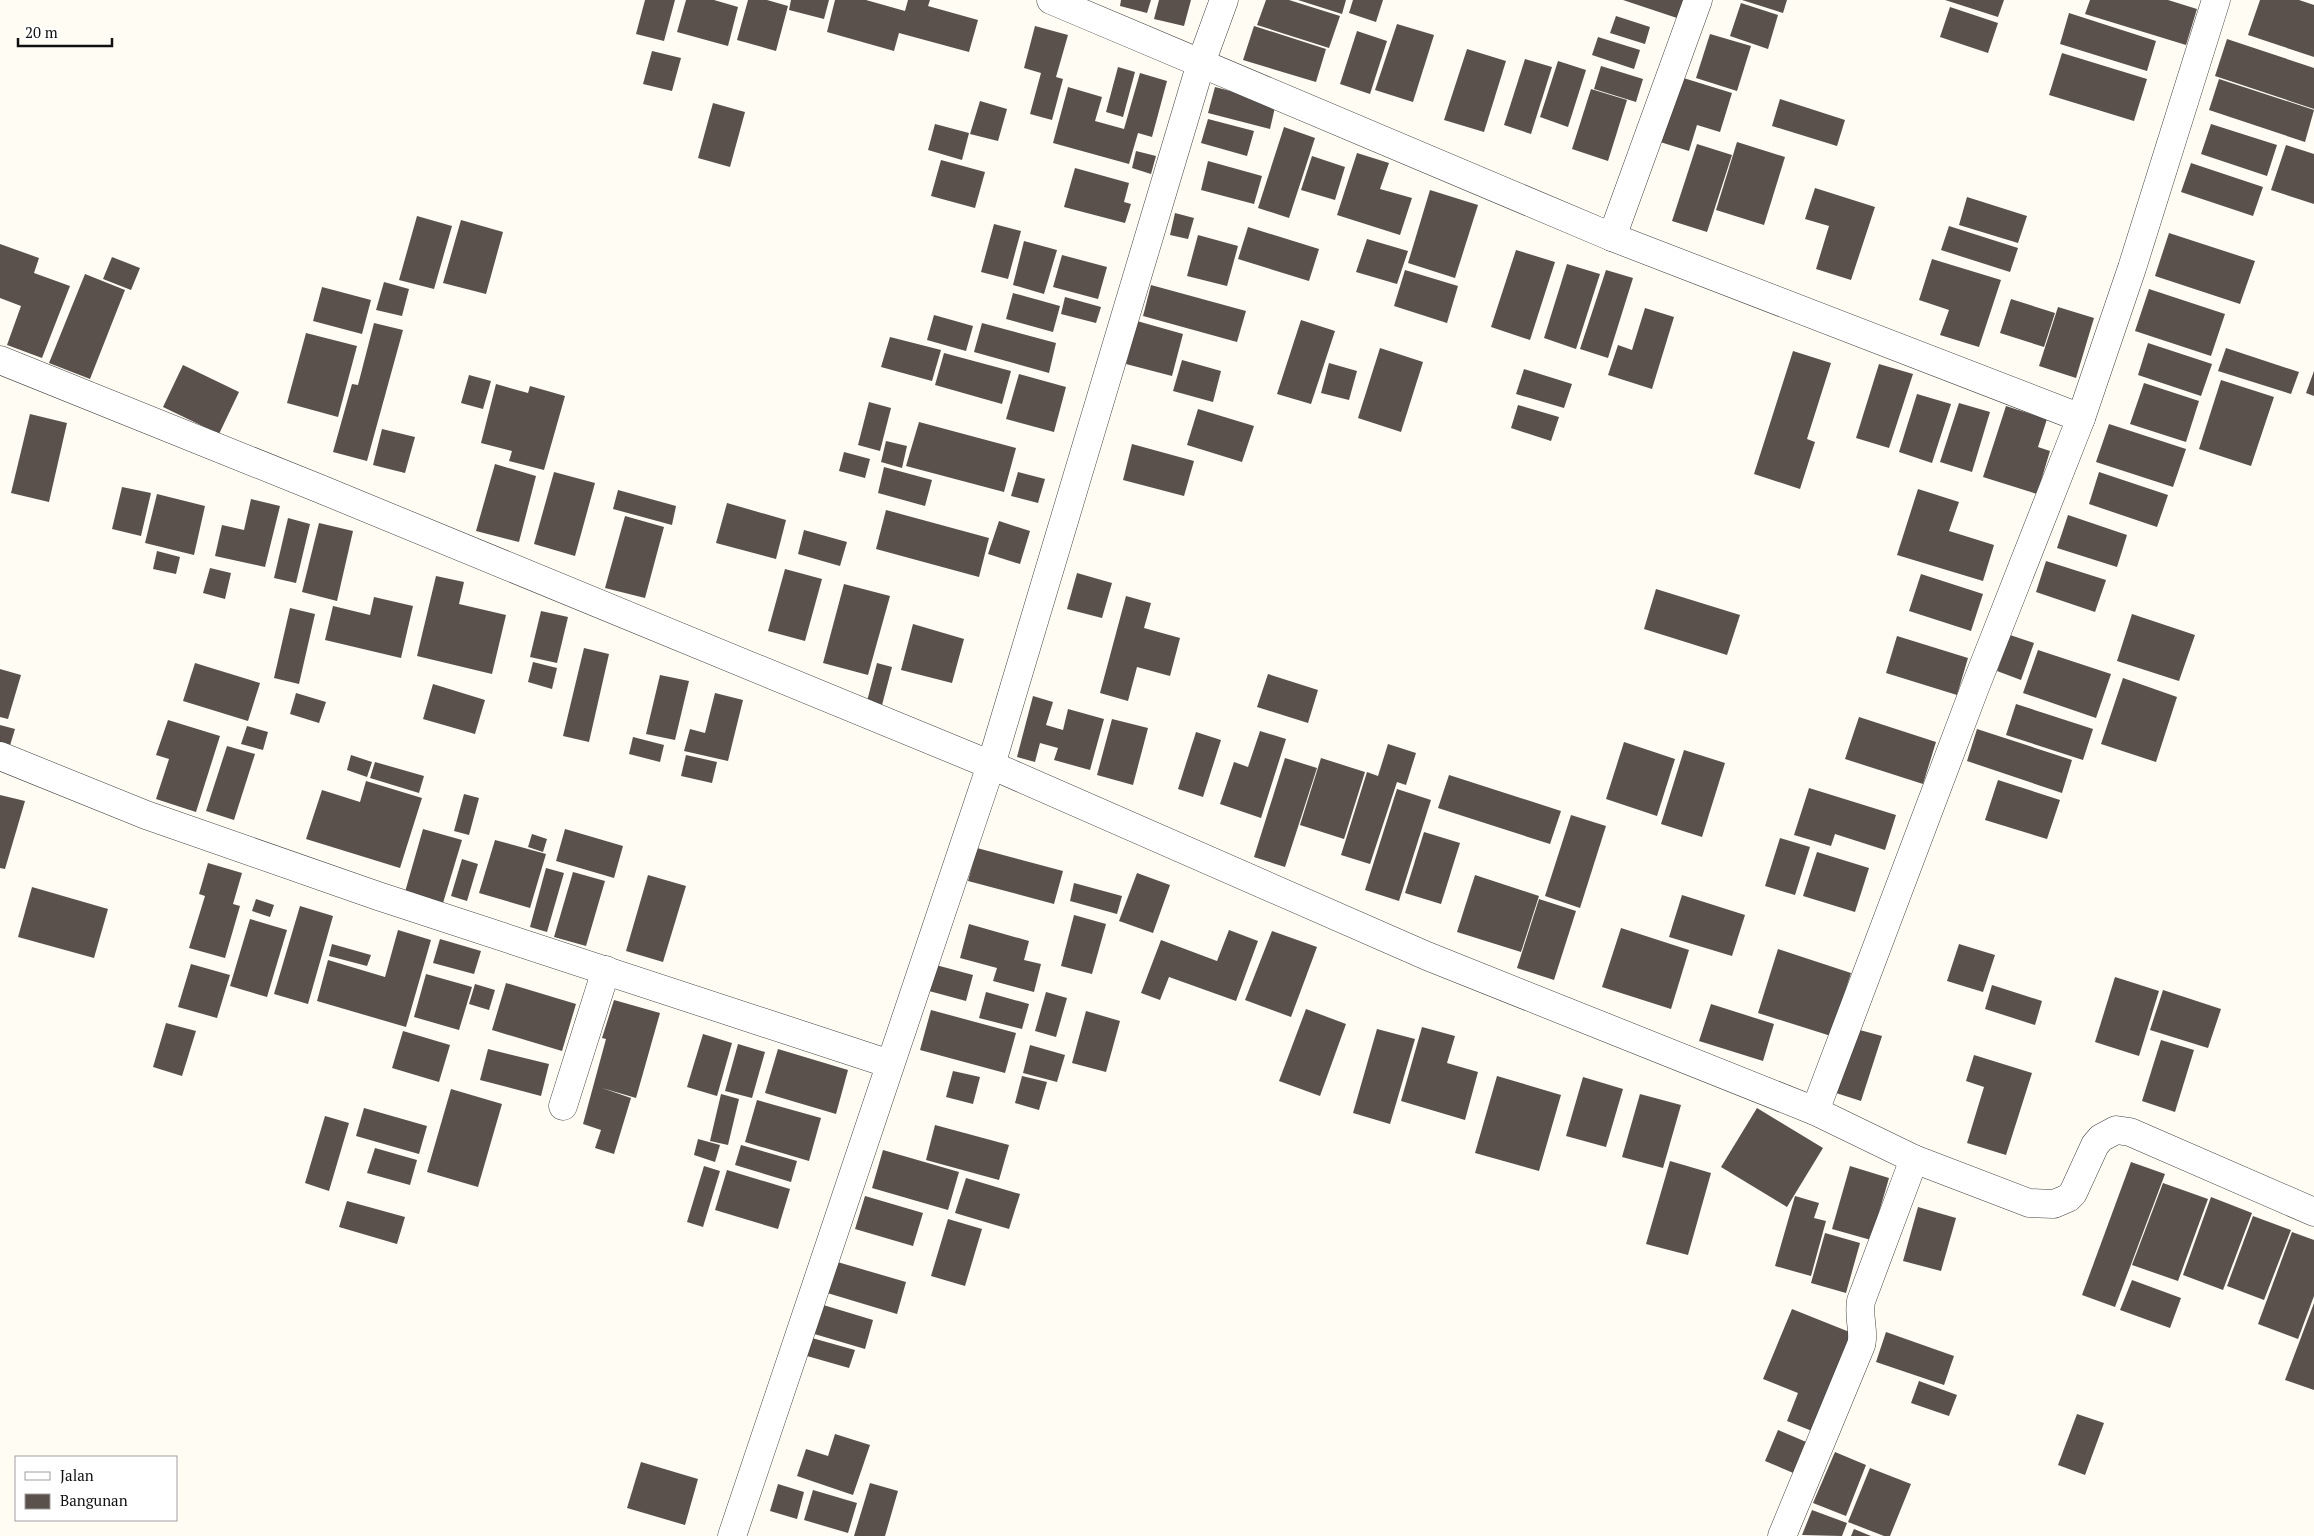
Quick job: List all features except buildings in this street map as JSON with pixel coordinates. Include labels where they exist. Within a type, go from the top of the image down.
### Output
[{"type":"street","points":[[1051,0],[1612,237],[2081,418]]},
{"type":"street","points":[[732,1536],[991,766],[1201,63],[1224,0]]},
{"type":"street","points":[[1612,237],[1698,0]]},
{"type":"street","points":[[1815,1111],[1974,690],[2081,418],[2132,268],[2216,0]]},
{"type":"street","points":[[0,360],[327,492],[991,766],[1427,956],[1815,1111],[1914,1159],[2028,1203],[2054,1204],[2073,1193],[2095,1145],[2100,1138],[2116,1130],[2130,1132],[2314,1212]]},
{"type":"street","points":[[0,756],[146,815],[378,896],[890,1064]]},
{"type":"street","points":[[563,1106],[606,970]]},
{"type":"street","points":[[1782,1536],[1861,1346],[1863,1340],[1859,1321],[1861,1301],[1914,1159]]}]
